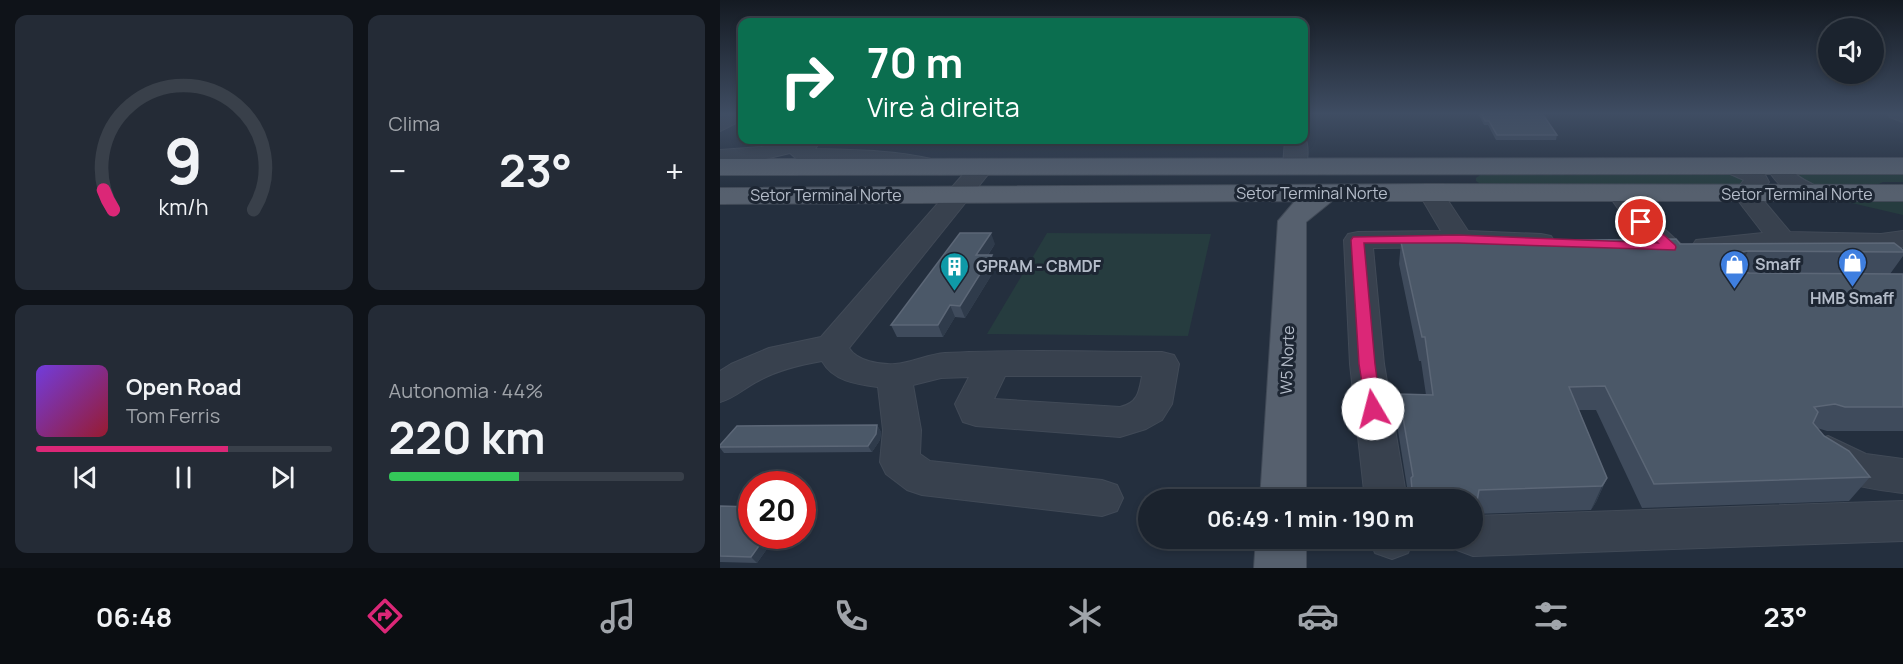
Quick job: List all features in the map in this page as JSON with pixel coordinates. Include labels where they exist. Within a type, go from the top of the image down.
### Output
[{"type":"main road","points":[[1149,193],[1142,190],[1138,180],[1147,170],[1155,166]]},
{"type":"main road","points":[[1423,166],[1444,179],[1440,186],[1430,192]]},
{"type":"main road","points":[[1481,166],[1468,171],[1465,179],[1470,184],[1488,192]]},
{"type":"main road","name":"Setor Terminal Norte","points":[[720,167],[1903,166]]},
{"type":"main road","points":[[753,196],[782,185],[791,178],[795,167]]},
{"type":"main road","points":[[815,195],[810,192],[810,187],[815,181],[845,167]]},
{"type":"main road","points":[[1092,194],[1110,183],[1114,177],[1108,167]]},
{"type":"main road","name":"Setor Terminal Norte","points":[[720,196],[1430,192],[1903,193]]},
{"type":"main road","points":[[1256,193],[1282,210],[1292,221],[1301,210],[1325,193]]},
{"type":"main road","name":"W5 Norte","points":[[1283,489],[1292,221]]},
{"type":"main road","points":[[1280,568],[1281,549]]},
{"type":"street","points":[[720,157],[772,152],[792,144]]},
{"type":"street","points":[[807,144],[800,151],[806,155],[879,158],[944,167]]},
{"type":"street","points":[[1295,166],[1296,144]]},
{"type":"street","points":[[1729,165],[1755,176],[1757,182],[1745,194],[1782,240]]},
{"type":"street","points":[[1783,165],[1782,174],[1787,180],[1813,194]]},
{"type":"street","points":[[720,389],[743,373],[781,357],[832,347],[982,167]]},
{"type":"street","points":[[1430,192],[1450,222],[1458,239]]},
{"type":"street","points":[[1619,193],[1641,222],[1678,255]]},
{"type":"street","points":[[1384,489],[1367,364],[1358,240],[1458,239],[1564,243]]},
{"type":"street","points":[[1635,246],[1678,255],[1782,240],[1881,242],[1903,239]]},
{"type":"street","points":[[832,347],[841,364],[860,372],[894,377],[941,366],[994,364]]},
{"type":"street","points":[[894,377],[902,430],[900,462],[921,478],[1102,498]]},
{"type":"street","points":[[1818,446],[1859,470],[1903,476]]},
{"type":"street","points":[[1483,536],[1903,521]]},
{"type":"green space","points":[[1725,171],[1747,176],[1752,186],[1482,185],[1476,181],[1476,178],[1483,173]]},
{"type":"green space","points":[[1903,171],[1903,182],[1883,182],[1874,186],[1810,186],[1795,174]]},
{"type":"green space","points":[[1843,201],[1903,201],[1903,215]]},
{"type":"green space","points":[[1047,233],[1211,234],[1188,336],[987,334]]},
{"type":"building","name":"GPRAM - CBMDF","points":[[960,233],[991,233],[976,255],[992,255],[960,306],[950,305],[938,325],[891,325]]},
{"type":"building","points":[[1676,239],[1680,244],[1894,243],[1903,252],[1748,251],[1736,253],[1731,264],[1737,271],[1749,273],[1903,274],[1903,407],[1845,407],[1835,404],[1814,407],[1818,412],[1813,423],[1824,436],[1849,451],[1870,477],[1654,484],[1605,386],[1569,387],[1607,478],[1602,486],[1483,490],[1412,489],[1411,478],[1413,476],[1399,394],[1433,395],[1425,337],[1422,337],[1401,242]]},
{"type":"building","points":[[877,425],[876,434],[868,446],[720,447],[737,426]]},
{"type":"building","points":[[720,506],[738,507],[738,549],[757,549],[751,557],[720,556]]},
{"type":"place","name":"HMB Smaff","points":[[1852,288]]},
{"type":"place","name":"Smaff","points":[[1734,290]]},
{"type":"place","name":"GPRAM - CBMDF","points":[[955,292]]},
{"type":"route","points":[[1373,409],[1367,364],[1358,240],[1458,239],[1670,247],[1641,222]]}]
